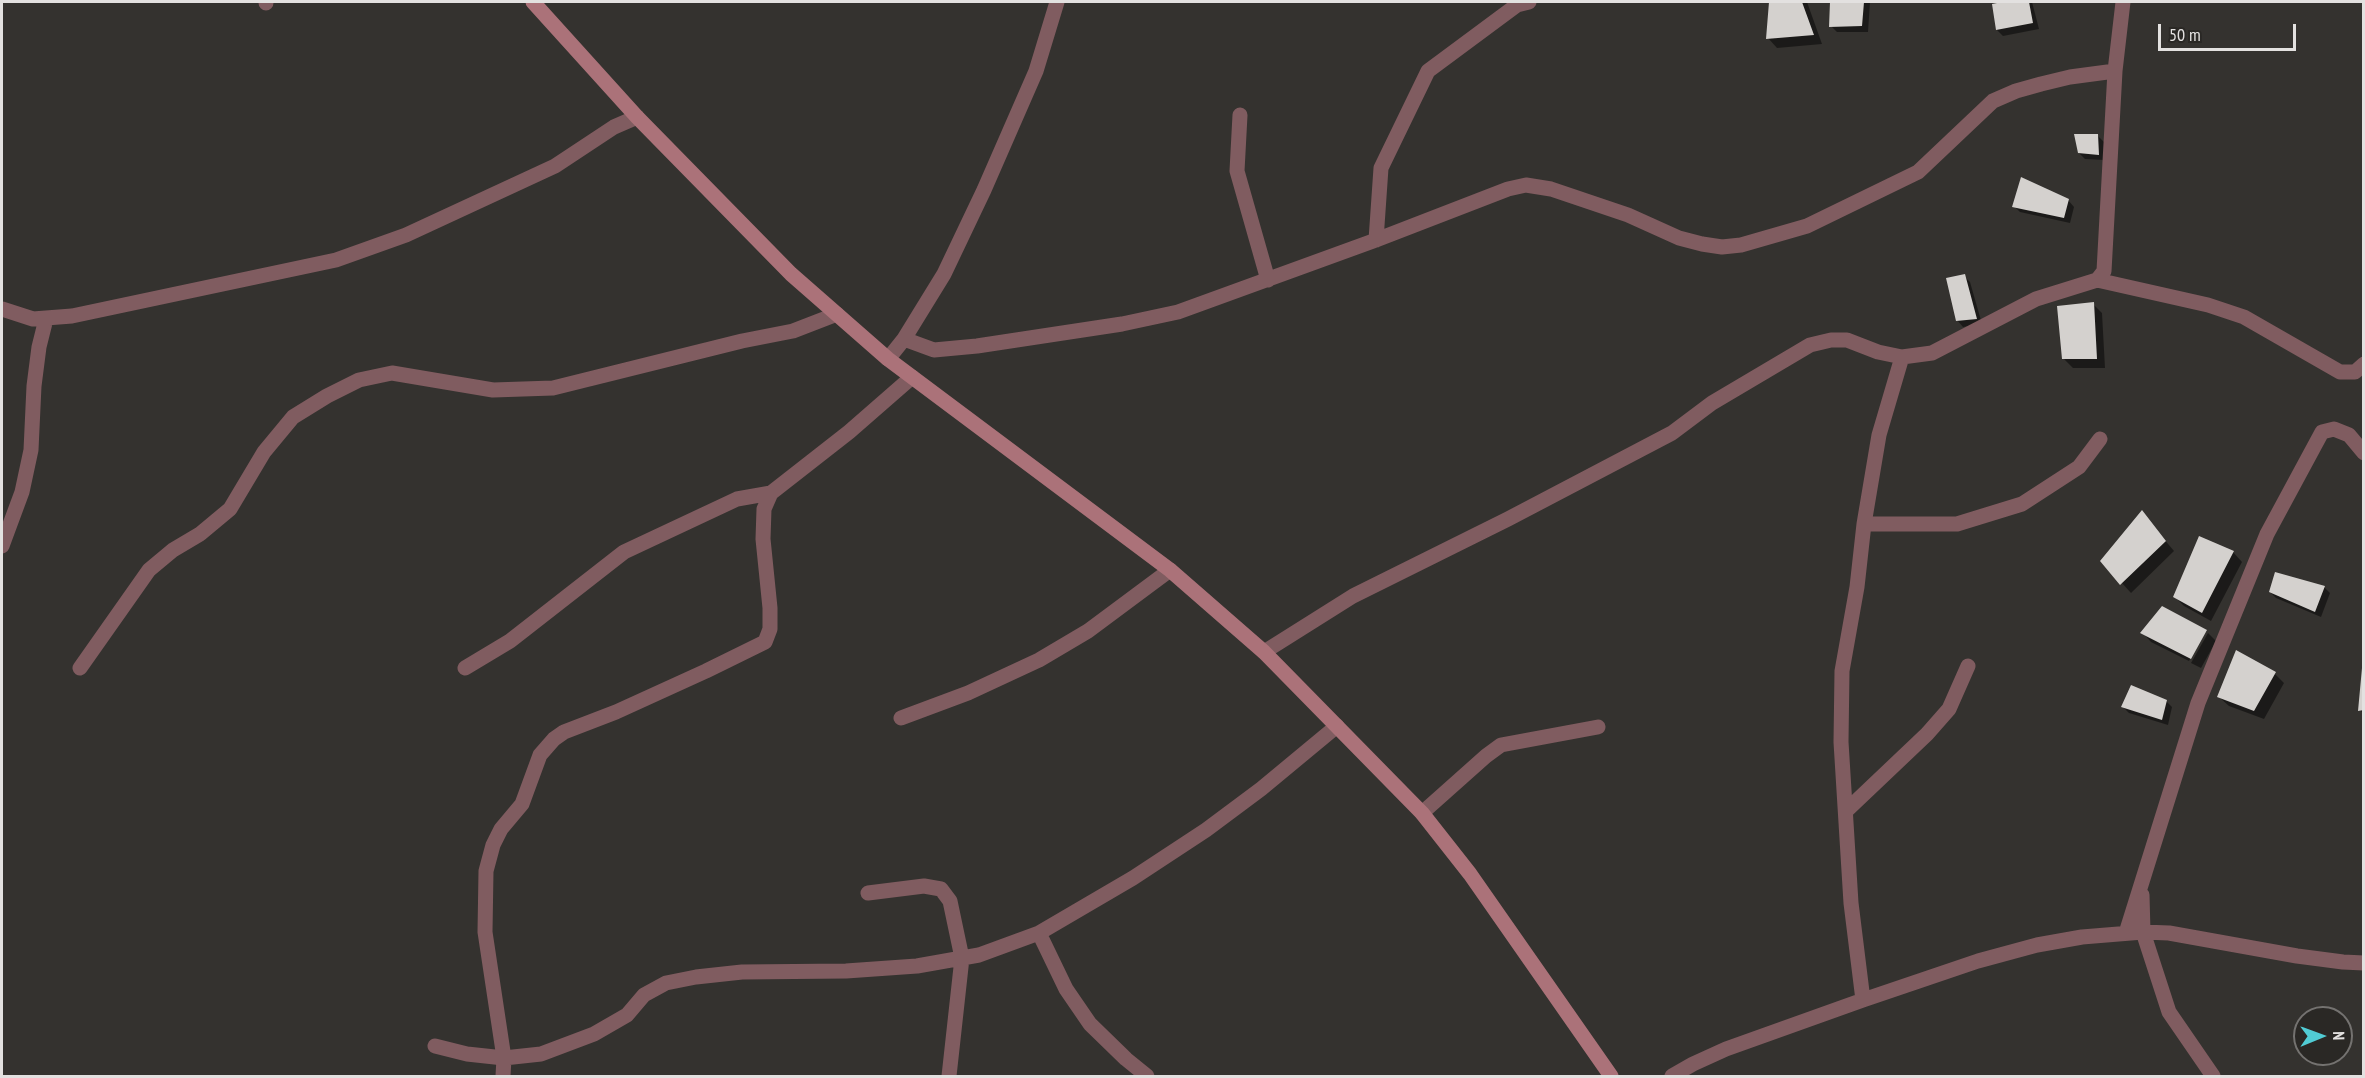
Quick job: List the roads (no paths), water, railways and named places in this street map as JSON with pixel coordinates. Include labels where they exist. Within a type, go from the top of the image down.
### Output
[{"type":"main road","points":[[533,2],[637,117],[792,274],[888,359],[1170,570],[1264,652],[1422,813],[1470,874],[1611,1077]]},
{"type":"street","points":[[888,359],[904,339],[944,274],[984,190],[1036,71],[1057,2]]},
{"type":"street","points":[[2097,280],[2104,271],[2115,71],[2123,2]]},
{"type":"street","points":[[1376,240],[1381,168],[1428,71],[1521,3]]},
{"type":"street","points":[[904,339],[934,350],[977,346],[1122,324],[1178,312],[1508,189],[1527,185],[1551,189],[1628,215],[1679,238],[1722,247],[1741,244],[1807,226],[1918,172],[1993,101],[2008,94],[2070,77],[2115,71]]},
{"type":"street","points":[[1240,116],[1237,171],[1268,280]]},
{"type":"street","points":[[2,309],[33,319],[46,319],[336,260],[406,235],[555,166],[614,127],[637,117]]},
{"type":"street","points":[[1264,652],[1353,596],[1508,519],[1672,433],[1712,403],[1810,345],[1831,340],[1847,340],[1878,352],[1902,357],[1932,353],[2036,299],[2097,280],[2208,305],[2244,317],[2340,372],[2355,372],[2364,364]]},
{"type":"street","points":[[80,668],[149,570],[173,550],[200,534],[230,509],[264,452],[293,417],[359,380],[392,373],[493,390],[553,388],[742,341],[793,331],[837,314]]},
{"type":"street","points":[[2,546],[22,492],[32,450],[34,386],[39,347],[46,319]]},
{"type":"street","points":[[1863,1000],[1851,903],[1841,742],[1842,671],[1857,587],[1864,524],[1879,435],[1902,357]]},
{"type":"street","points":[[465,668],[510,641],[624,552],[737,500],[771,493],[849,432],[912,377]]},
{"type":"street","points":[[2126,933],[2198,703],[2267,534],[2322,432],[2334,429],[2349,435],[2364,453]]},
{"type":"street","points":[[1864,524],[1957,524],[2022,504],[2079,467],[2100,439]]},
{"type":"street","points":[[503,1077],[504,1058],[485,933],[486,871],[493,845],[501,829],[522,804],[540,755],[554,739],[564,732],[616,712],[765,642],[770,629],[770,608],[763,529],[764,509],[771,493]]},
{"type":"street","points":[[902,718],[968,693],[1039,660],[1088,631],[1170,570]]},
{"type":"street","points":[[1847,810],[1927,734],[1949,709],[1968,666]]},
{"type":"street","points":[[435,1046],[467,1054],[504,1058],[541,1054],[594,1034],[627,1015],[644,995],[666,983],[742,972],[858,970],[916,966],[979,955],[1039,933],[1133,878],[1206,830],[1261,789],[1337,726]]},
{"type":"street","points":[[1422,813],[1486,756],[1502,746],[1598,727]]},
{"type":"street","points":[[2142,880],[2143,932],[2169,1012],[2213,1077]]},
{"type":"street","points":[[868,893],[924,886],[941,889],[950,901],[962,958],[949,1077]]},
{"type":"street","points":[[1672,1077],[1693,1064],[1726,1049],[1863,1000],[1978,961],[2037,945],[2082,937],[2143,932],[2169,933],[2297,956],[2364,963]]},
{"type":"street","points":[[1039,933],[1066,989],[1090,1024],[1147,1077]]}]
